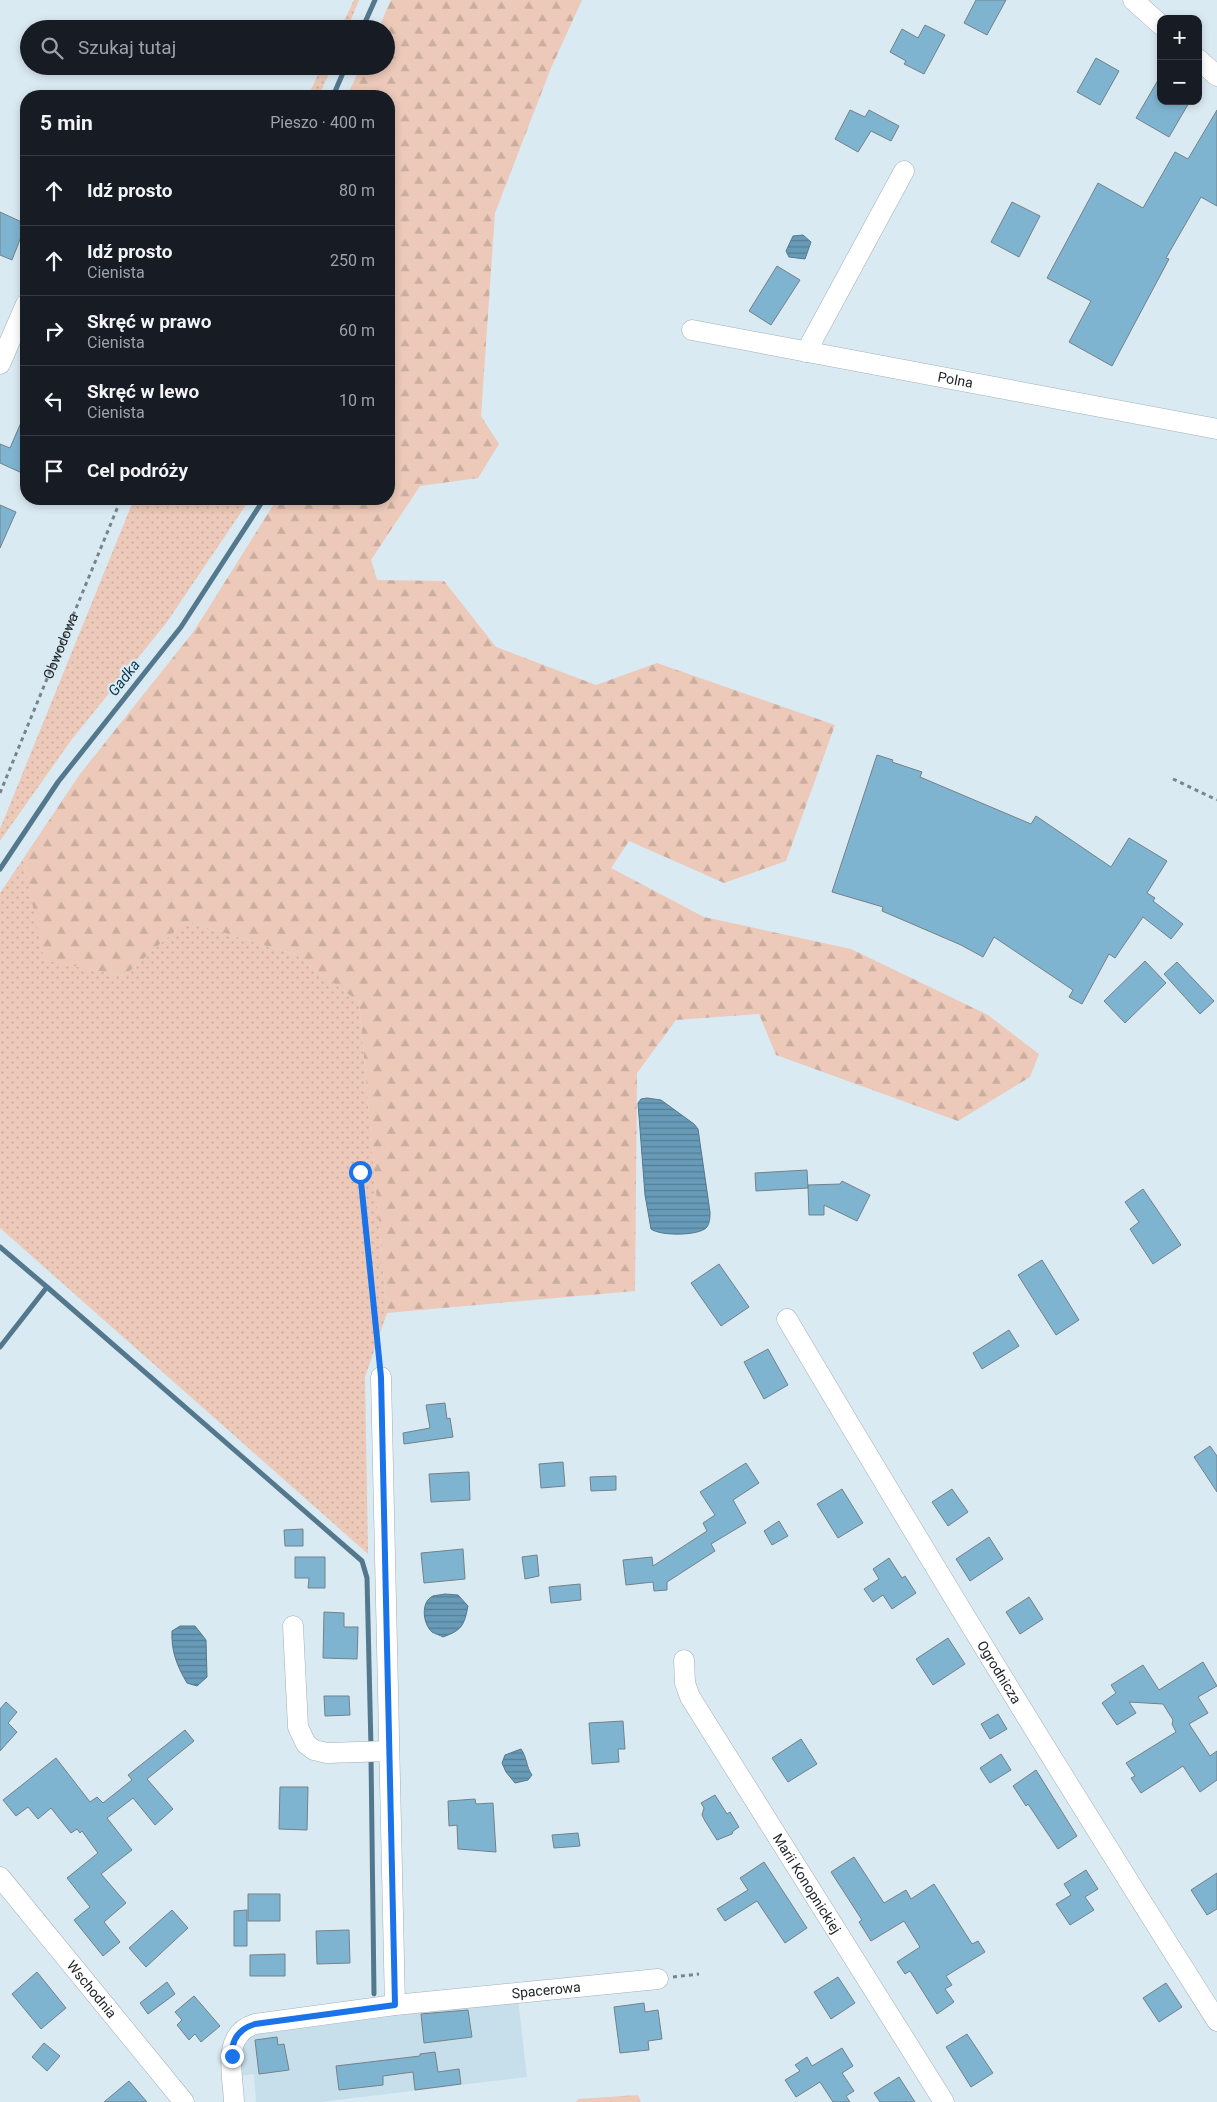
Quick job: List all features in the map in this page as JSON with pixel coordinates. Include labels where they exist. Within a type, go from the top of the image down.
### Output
[{"type":"street","points":[[1133,0],[1157,21]]},
{"type":"street","points":[[1199,60],[1217,76]]},
{"type":"street","points":[[806,352],[904,171]]},
{"type":"street","points":[[0,364],[20,318]]},
{"type":"street","name":"Polna","points":[[692,330],[1217,429]]},
{"type":"street","name":"Ogrodnicza","points":[[787,1319],[856,1436],[1112,1856],[1217,2022]]},
{"type":"street","points":[[381,1377],[395,2005]]},
{"type":"street","points":[[293,1626],[298,1727],[306,1744],[314,1750],[327,1753],[389,1751]]},
{"type":"street","name":"Marii Konopnickiej","points":[[684,1660],[685,1683],[690,1697],[944,2102]]},
{"type":"street","name":"Wschodnia","points":[[0,1877],[184,2102]]},
{"type":"street","name":"Spacerowa","points":[[234,2102],[232,2048],[234,2039],[246,2027],[255,2024],[395,2005],[658,1979]]},
{"type":"path","name":"Obwodowa","points":[[0,793],[120,505]]},
{"type":"path","points":[[1173,779],[1217,800]]},
{"type":"path","points":[[360,1172],[381,1377]]},
{"type":"path","points":[[658,1979],[699,1974]]},
{"type":"shaded area","points":[[518,2000],[527,2077],[321,2102],[256,2102],[254,2074],[239,2076],[239,2046],[250,2035]]},
{"type":"green space","points":[[354,0],[359,0],[351,20],[344,20]]},
{"type":"green space","points":[[391,0],[582,0],[551,68],[495,213],[481,416],[499,444],[478,478],[420,486],[371,560],[377,580],[444,581],[496,647],[596,685],[657,663],[835,725],[786,861],[724,883],[629,841],[611,868],[704,917],[851,949],[988,1015],[1039,1054],[1030,1077],[958,1121],[776,1055],[759,1014],[676,1020],[637,1073],[635,1291],[387,1313],[359,1002],[296,955],[186,921],[124,976],[44,960],[23,859],[80,774],[194,631],[273,505],[395,505],[395,90],[350,90],[357,75],[395,75],[395,20],[382,20]]},
{"type":"green space","points":[[318,75],[328,75],[322,90],[311,90]]},
{"type":"green space","points":[[132,505],[246,505],[167,622],[72,739],[0,841],[0,829]]},
{"type":"green space","points":[[23,859],[45,960],[124,976],[186,921],[296,955],[359,1002],[387,1313],[365,1377],[368,1554],[0,1228],[0,893]]},
{"type":"green space","points":[[638,2095],[641,2102],[576,2102],[578,2099]]},
{"type":"water","points":[[803,235],[811,242],[805,259],[789,257],[786,251],[793,236]]},
{"type":"water","points":[[641,1099],[661,1100],[698,1129],[710,1212],[708,1225],[701,1231],[687,1234],[670,1234],[651,1229],[645,1195],[638,1103]]},
{"type":"water","points":[[445,1594],[458,1595],[468,1606],[461,1626],[443,1637],[432,1632],[427,1624],[424,1613],[429,1599],[433,1596]]},
{"type":"water","points":[[180,1626],[195,1626],[206,1640],[207,1677],[197,1686],[187,1683],[175,1658],[172,1631]]},
{"type":"water","points":[[521,1749],[532,1775],[528,1780],[515,1783],[506,1772],[502,1763],[505,1755]]},
{"type":"building","points":[[976,0],[1006,0],[987,35],[964,23]]},
{"type":"building","points":[[925,25],[945,35],[924,74],[904,64],[906,61],[890,52],[902,29],[918,38]]},
{"type":"building","points":[[1096,58],[1119,71],[1100,105],[1077,92]]},
{"type":"building","points":[[1157,82],[1157,105],[1188,105],[1169,137],[1136,118]]},
{"type":"building","points":[[850,110],[865,117],[869,110],[899,126],[891,141],[871,131],[858,152],[835,139]]},
{"type":"building","points":[[1217,110],[1217,206],[1201,197],[1166,258],[1169,259],[1112,366],[1069,342],[1091,301],[1047,278],[1098,183],[1143,208],[1175,152],[1188,159]]},
{"type":"building","points":[[1012,202],[1040,216],[1019,257],[991,242]]},
{"type":"building","points":[[0,212],[20,221],[20,239],[12,260],[0,255]]},
{"type":"building","points":[[777,266],[800,280],[771,325],[749,311]]},
{"type":"building","points":[[20,425],[20,472],[0,463],[0,444],[10,448]]},
{"type":"building","points":[[0,505],[16,512],[0,548]]},
{"type":"building","points":[[877,755],[922,772],[920,777],[1031,824],[1036,816],[1111,867],[1129,838],[1167,861],[1147,893],[1155,898],[1153,901],[1183,924],[1171,939],[1143,917],[1115,958],[1109,954],[1082,1004],[1069,997],[1073,990],[994,937],[983,957],[961,945],[882,911],[883,907],[832,892]]},
{"type":"building","points":[[1145,961],[1166,983],[1125,1023],[1104,1001]]},
{"type":"building","points":[[1177,962],[1214,1001],[1200,1014],[1164,974]]},
{"type":"building","points":[[807,1170],[808,1188],[756,1191],[755,1173]]},
{"type":"building","points":[[842,1181],[870,1195],[857,1221],[824,1205],[824,1215],[809,1215],[808,1185],[840,1184]]},
{"type":"building","points":[[1143,1189],[1181,1245],[1153,1264],[1130,1229],[1139,1222],[1125,1202]]},
{"type":"building","points":[[1042,1260],[1079,1320],[1056,1335],[1018,1275]]},
{"type":"building","points":[[719,1264],[749,1307],[721,1326],[691,1283]]},
{"type":"building","points":[[1009,1330],[1019,1346],[982,1369],[973,1353]]},
{"type":"building","points":[[768,1349],[788,1385],[764,1399],[744,1362]]},
{"type":"building","points":[[445,1403],[447,1419],[450,1418],[453,1437],[404,1444],[403,1433],[430,1428],[426,1405]]},
{"type":"building","points":[[1210,1446],[1217,1456],[1217,1492],[1194,1457]]},
{"type":"building","points":[[563,1462],[565,1486],[541,1488],[539,1464]]},
{"type":"building","points":[[746,1463],[759,1483],[733,1500],[746,1523],[711,1544],[715,1551],[667,1582],[667,1590],[654,1591],[653,1582],[626,1585],[623,1560],[652,1557],[653,1566],[707,1531],[703,1523],[715,1515],[700,1492]]},
{"type":"building","points":[[469,1472],[470,1500],[431,1502],[429,1474]]},
{"type":"building","points":[[616,1476],[616,1490],[591,1491],[590,1477]]},
{"type":"building","points":[[842,1489],[863,1523],[838,1538],[817,1504]]},
{"type":"building","points":[[952,1489],[968,1512],[948,1526],[932,1502]]},
{"type":"building","points":[[779,1521],[788,1536],[772,1545],[764,1531]]},
{"type":"building","points":[[303,1529],[303,1546],[285,1546],[284,1530]]},
{"type":"building","points":[[989,1537],[1003,1559],[970,1581],[956,1559]]},
{"type":"building","points":[[463,1549],[465,1579],[424,1583],[421,1553]]},
{"type":"building","points":[[537,1555],[539,1576],[525,1579],[522,1557]]},
{"type":"building","points":[[295,1557],[325,1557],[325,1588],[308,1588],[309,1578],[295,1578]]},
{"type":"building","points":[[889,1558],[902,1578],[905,1576],[916,1593],[892,1609],[883,1595],[873,1602],[864,1589],[879,1579],[873,1569]]},
{"type":"building","points":[[580,1584],[581,1600],[551,1603],[549,1587]]},
{"type":"building","points":[[1029,1597],[1043,1619],[1020,1634],[1006,1612]]},
{"type":"building","points":[[324,1612],[344,1613],[344,1627],[358,1627],[357,1659],[323,1658]]},
{"type":"building","points":[[948,1638],[965,1664],[933,1685],[916,1659]]},
{"type":"building","points":[[1203,1662],[1217,1686],[1198,1697],[1208,1713],[1189,1724],[1210,1756],[1217,1751],[1217,1780],[1200,1792],[1183,1766],[1141,1793],[1131,1778],[1135,1776],[1126,1763],[1176,1732],[1172,1724],[1173,1720],[1163,1704],[1129,1702],[1136,1713],[1117,1725],[1102,1703],[1116,1693],[1111,1685],[1143,1665],[1159,1690]]},
{"type":"building","points":[[324,1696],[349,1696],[350,1715],[325,1716]]},
{"type":"building","points":[[6,1702],[17,1712],[8,1723],[17,1732],[0,1751],[0,1709]]},
{"type":"building","points":[[998,1714],[1007,1729],[990,1739],[981,1724]]},
{"type":"building","points":[[623,1721],[625,1749],[618,1749],[619,1762],[592,1764],[589,1723]]},
{"type":"building","points":[[185,1730],[194,1741],[147,1779],[173,1809],[155,1825],[133,1798],[107,1818],[132,1850],[101,1874],[126,1903],[104,1922],[120,1942],[103,1956],[74,1920],[90,1907],[67,1878],[98,1853],[82,1831],[80,1833],[77,1829],[71,1833],[51,1808],[38,1819],[28,1807],[16,1816],[3,1800],[56,1758],[90,1802],[97,1797],[103,1803],[132,1780],[128,1775]]},
{"type":"building","points":[[801,1739],[817,1764],[788,1782],[772,1758]]},
{"type":"building","points":[[1001,1754],[1011,1770],[990,1783],[980,1768]]},
{"type":"building","points":[[1036,1770],[1077,1836],[1058,1849],[1028,1804],[1026,1806],[1013,1786]]},
{"type":"building","points":[[280,1787],[308,1787],[307,1830],[279,1829]]},
{"type":"building","points":[[715,1795],[727,1814],[730,1812],[739,1827],[732,1834],[717,1840],[702,1815],[704,1808],[701,1803]]},
{"type":"building","points":[[475,1799],[476,1804],[493,1803],[496,1852],[458,1849],[457,1825],[449,1826],[448,1801]]},
{"type":"building","points":[[578,1833],[580,1846],[554,1848],[552,1835]]},
{"type":"building","points":[[854,1857],[884,1903],[906,1890],[911,1899],[934,1884],[972,1944],[978,1941],[985,1952],[946,1976],[952,1985],[945,1989],[954,2002],[937,2014],[910,1971],[905,1974],[897,1962],[920,1947],[904,1921],[871,1941],[859,1922],[862,1920],[831,1872]]},
{"type":"building","points":[[764,1862],[807,1928],[785,1943],[757,1901],[725,1921],[717,1909],[748,1890],[740,1878]]},
{"type":"building","points":[[1086,1870],[1098,1889],[1085,1897],[1094,1910],[1070,1925],[1056,1904],[1071,1895],[1064,1884]]},
{"type":"building","points":[[1217,1873],[1217,1909],[1207,1915],[1191,1890]]},
{"type":"building","points":[[248,1894],[280,1894],[280,1921],[248,1921]]},
{"type":"building","points":[[172,1910],[188,1928],[146,1967],[129,1948]]},
{"type":"building","points":[[247,1910],[247,1946],[234,1946],[234,1911]]},
{"type":"building","points":[[349,1930],[350,1963],[317,1964],[316,1931]]},
{"type":"building","points":[[285,1954],[285,1976],[250,1976],[250,1955]]},
{"type":"building","points":[[37,1972],[66,2008],[41,2029],[12,1994]]},
{"type":"building","points":[[838,1977],[855,2003],[831,2019],[814,1992]]},
{"type":"building","points":[[167,1982],[175,1994],[148,2014],[140,2003]]},
{"type":"building","points":[[1166,1983],[1182,2007],[1159,2022],[1143,1998]]},
{"type":"building","points":[[194,1996],[220,2026],[201,2042],[195,2034],[189,2040],[177,2025],[182,2020],[175,2012]]},
{"type":"building","points":[[644,2003],[645,2012],[658,2010],[662,2039],[648,2041],[649,2050],[620,2053],[614,2007]]},
{"type":"building","points":[[468,2010],[472,2037],[424,2043],[421,2014]]},
{"type":"building","points":[[967,2034],[993,2073],[971,2087],[946,2047]]},
{"type":"building","points":[[277,2037],[278,2045],[284,2044],[289,2070],[259,2074],[255,2040]]},
{"type":"building","points":[[44,2043],[60,2056],[47,2071],[32,2057]]},
{"type":"building","points":[[842,2048],[853,2066],[842,2073],[854,2091],[846,2096],[850,2102],[833,2102],[820,2082],[796,2097],[785,2080],[800,2071],[795,2065],[807,2057],[812,2066]]},
{"type":"building","points":[[435,2052],[438,2072],[459,2069],[461,2084],[415,2090],[413,2072],[383,2076],[383,2085],[339,2090],[336,2066],[420,2056],[420,2054]]},
{"type":"building","points":[[899,2077],[915,2102],[880,2102],[874,2093]]},
{"type":"building","points":[[129,2081],[147,2102],[104,2102]]},
{"type":"waterway","name":"Gadka","points":[[366,20],[375,0]]},
{"type":"waterway","name":"Gadka","points":[[336,90],[342,75]]},
{"type":"waterway","name":"Gadka","points":[[0,869],[58,782],[181,627],[260,505]]},
{"type":"waterway","name":"Gadka","points":[[0,1247],[47,1287],[0,1347]]},
{"type":"waterway","points":[[47,1287],[362,1561],[367,1578],[371,1748]]},
{"type":"waterway","points":[[371,1757],[374,1994]]},
{"type":"route","points":[[232,2056],[234,2039],[246,2027],[255,2024],[395,2005],[381,1377],[360,1172]]}]
